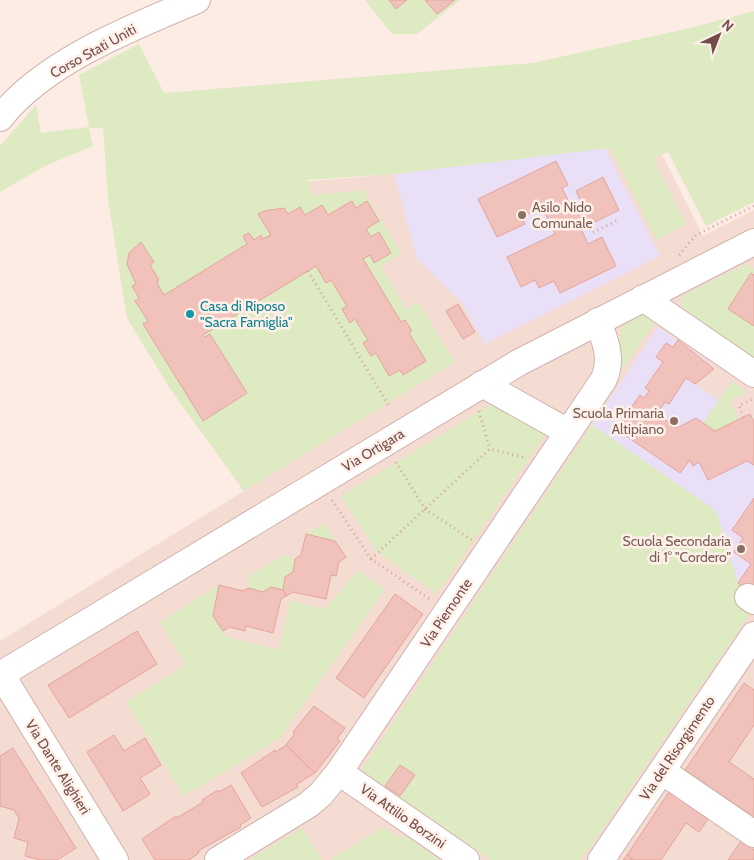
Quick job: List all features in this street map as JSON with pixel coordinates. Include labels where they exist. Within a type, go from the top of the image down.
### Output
[{"type":"street","name":"Corso Stati Uniti","points":[[0,118],[28,90],[61,66],[125,32],[197,0]]},
{"type":"street","name":"Via Ortigara","points":[[1,674],[480,395],[598,321],[754,242]]},
{"type":"street","points":[[643,298],[754,374]]},
{"type":"street","name":"Via Piemonte","points":[[218,860],[308,805],[321,794],[339,772],[608,371],[608,351],[598,321]]},
{"type":"street","points":[[480,395],[530,411],[568,432]]},
{"type":"street","name":"Via del Risorgimento","points":[[601,860],[754,635]]},
{"type":"street","name":"Via Dante Alighieri","points":[[1,674],[115,860]]},
{"type":"street","points":[[662,771],[754,834]]},
{"type":"street","name":"Via Attilio Borzini","points":[[339,772],[466,860]]},
{"type":"path","points":[[677,257],[696,236],[754,206]]},
{"type":"path","points":[[588,225],[592,233],[618,220]]},
{"type":"path","points":[[308,271],[389,406]]},
{"type":"path","points":[[480,395],[490,449]]},
{"type":"path","points":[[744,417],[739,406],[754,398]]},
{"type":"path","points":[[490,449],[533,459]]},
{"type":"path","points":[[371,559],[490,449]]},
{"type":"path","points":[[393,457],[425,509],[476,543]]},
{"type":"path","points":[[329,495],[371,559],[436,603]]},
{"type":"shaded area","points":[[656,143],[703,236],[754,210],[754,860],[0,860],[0,641],[244,491],[171,390],[127,318],[108,198],[394,174]]},
{"type":"shaded area","name":"Asilo Nido Comunale","points":[[605,148],[660,256],[485,344],[461,302],[417,259],[394,174]]},
{"type":"shaded area","name":"Scuola Primaria Altipiano","points":[[658,327],[701,356],[714,369],[695,384],[734,410],[739,419],[750,414],[754,422],[754,594],[738,583],[716,511],[592,425]]},
{"type":"green space","points":[[365,0],[460,0],[417,34],[392,34]]},
{"type":"green space","points":[[754,11],[754,202],[706,226],[668,152],[653,159],[686,224],[657,240],[610,148],[394,174],[307,180],[313,195],[363,190],[401,254],[381,266],[406,309],[418,302],[455,362],[244,491],[171,390],[127,318],[108,198],[103,128],[89,128],[93,146],[47,165],[0,192],[0,146],[36,105],[41,133],[89,127],[79,75],[139,44],[164,93],[533,63],[690,28]]},
{"type":"green space","points":[[746,264],[754,269],[754,357],[684,309],[680,302],[685,294]]},
{"type":"green space","points":[[648,311],[657,319],[617,377],[621,330],[625,324]]},
{"type":"green space","points":[[732,381],[747,392],[729,401],[739,420],[715,431],[703,423]]},
{"type":"green space","points":[[498,400],[549,429],[437,594],[377,552],[341,496]]},
{"type":"green space","points":[[592,425],[716,511],[738,583],[754,594],[754,608],[581,860],[491,860],[361,770]]},
{"type":"green space","points":[[324,523],[335,541],[306,534]]},
{"type":"green space","points":[[283,555],[295,559],[293,572],[285,577],[283,590],[271,587],[263,592],[248,588],[249,576]]},
{"type":"green space","points":[[358,571],[385,589],[280,738],[184,796],[126,702],[186,665],[160,622],[219,585],[213,616],[227,637],[279,650],[290,601],[325,609]]},
{"type":"green space","points":[[383,827],[401,839],[404,835],[440,860],[330,860]]},
{"type":"green space","points":[[302,828],[322,860],[249,860]]},
{"type":"building","points":[[389,0],[407,0],[396,9]]},
{"type":"building","points":[[425,0],[455,0],[437,14]]},
{"type":"building","points":[[556,161],[568,185],[562,188],[575,214],[585,210],[576,191],[603,177],[619,210],[581,229],[588,244],[602,237],[616,266],[560,293],[554,281],[539,288],[535,280],[521,287],[507,257],[555,234],[542,207],[522,217],[525,224],[497,237],[478,199]]},
{"type":"building","name":"Casa di Riposo \"Sacra Famiglia\"","points":[[352,201],[356,208],[367,201],[379,221],[366,229],[371,237],[379,232],[391,253],[374,263],[370,255],[363,259],[401,322],[405,320],[412,331],[409,333],[426,361],[403,375],[400,370],[389,376],[376,353],[371,356],[363,343],[368,340],[355,319],[350,323],[342,309],[347,306],[331,280],[326,283],[316,266],[203,335],[205,337],[210,334],[247,393],[203,421],[143,324],[148,321],[135,301],[139,298],[132,286],[136,284],[127,264],[129,253],[141,242],[154,262],[150,265],[159,280],[157,281],[159,287],[164,295],[247,244],[243,236],[249,233],[254,240],[261,235],[262,239],[271,235],[258,214],[264,211],[284,208],[288,214],[300,207],[305,215],[322,205],[328,215]]},
{"type":"building","points":[[751,273],[754,275],[754,326],[728,309]]},
{"type":"building","points":[[458,304],[475,332],[463,339],[446,311]]},
{"type":"building","points":[[678,340],[714,369],[695,384],[686,378],[669,404],[665,402],[657,414],[677,428],[696,418],[715,431],[750,414],[754,422],[754,465],[747,461],[708,480],[699,462],[693,466],[690,460],[680,473],[616,429],[640,395],[644,398],[649,391],[645,388],[663,362],[656,357],[666,343],[673,347]]},
{"type":"building","points":[[754,498],[754,594],[738,583],[751,564],[734,552],[743,538],[732,530]]},
{"type":"building","points":[[306,534],[335,541],[346,557],[339,562],[336,576],[331,575],[326,599],[293,592],[286,596],[283,590],[285,577],[293,572],[295,559],[301,555]]},
{"type":"building","points":[[219,585],[243,591],[248,588],[263,592],[271,587],[283,590],[286,596],[281,599],[273,633],[246,626],[245,631],[230,627],[223,631],[213,616]]},
{"type":"building","points":[[395,594],[423,614],[364,698],[336,678]]},
{"type":"building","points":[[137,631],[157,664],[69,718],[48,685]]},
{"type":"building","points":[[744,683],[754,690],[754,725],[729,762],[754,779],[754,817],[685,770]]},
{"type":"building","points":[[314,706],[345,728],[337,739],[340,741],[315,773],[286,745],[295,733],[293,732]]},
{"type":"building","points":[[114,735],[124,751],[145,738],[161,765],[140,778],[150,794],[123,811],[87,752]]},
{"type":"building","points":[[286,745],[315,773],[297,784],[298,787],[262,807],[241,773],[275,750],[276,752]]},
{"type":"building","points":[[13,748],[76,848],[57,860],[40,860],[25,856],[28,842],[14,838],[19,818],[14,810],[0,806],[0,756]]},
{"type":"building","points":[[400,765],[415,775],[400,796],[385,786]]},
{"type":"building","points":[[231,785],[251,818],[240,825],[241,827],[198,851],[199,853],[189,860],[155,860],[142,839],[176,816],[177,818],[203,802],[202,800],[218,790],[219,792]]},
{"type":"building","points":[[669,792],[708,819],[699,832],[686,823],[661,860],[634,860],[627,855]]},
{"type":"building","points":[[741,841],[754,850],[754,860],[728,860]]},
{"type":"building","points":[[627,855],[634,860],[623,860]]},
{"type":"place","name":"Asilo Nido Comunale","points":[[522,215]]},
{"type":"place","name":"Casa di Riposo \"Sacra Famiglia\"","points":[[190,314]]},
{"type":"place","name":"Scuola Primaria Altipiano","points":[[674,421]]},
{"type":"place","name":"Scuola Secondaria di 1° \"Cordero\"","points":[[741,549]]}]
